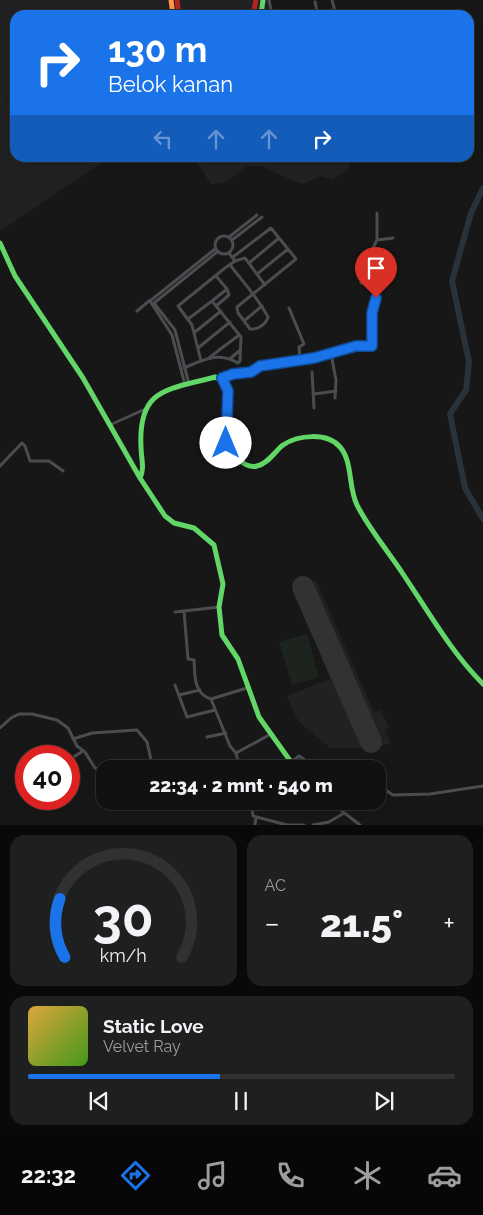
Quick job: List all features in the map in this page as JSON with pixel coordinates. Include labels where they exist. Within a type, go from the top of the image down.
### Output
[{"type":"street","points":[[256,1],[263,2]]},
{"type":"street","points":[[315,2],[317,10]]},
{"type":"street","points":[[110,425],[143,410],[157,395],[187,385],[215,377],[222,378],[233,374],[251,372],[260,366],[331,354],[356,346],[373,344],[372,313],[378,285],[361,283],[363,267],[377,240],[377,213]]},
{"type":"street","points":[[228,237],[257,215]]},
{"type":"street","points":[[232,240],[262,217]]},
{"type":"street","points":[[231,266],[234,259],[271,228],[296,260],[252,294],[237,308],[238,313],[252,330],[263,324],[268,317],[262,306],[252,294],[231,266]]},
{"type":"street","points":[[187,385],[175,330],[154,303],[216,250],[217,238],[224,235],[232,240],[233,247],[229,252],[223,254],[216,250]]},
{"type":"street","points":[[249,263],[280,238]]},
{"type":"street","points":[[377,240],[393,238]]},
{"type":"street","points":[[0,242],[15,276],[83,378],[140,478],[167,518],[194,528],[214,545],[223,584],[220,607],[222,635],[237,656],[258,717],[289,760]]},
{"type":"street","points":[[257,274],[288,249]]},
{"type":"street","points":[[137,311],[216,250]]},
{"type":"street","points":[[229,252],[234,259]]},
{"type":"street","points":[[234,259],[243,258],[249,263],[265,285]]},
{"type":"street","points":[[201,360],[195,332],[179,305],[224,268],[231,266]]},
{"type":"street","points":[[216,276],[227,288],[230,295],[216,306]]},
{"type":"street","points":[[188,319],[227,288]]},
{"type":"street","points":[[209,357],[231,358],[239,363],[239,351],[242,343],[240,335],[212,300]]},
{"type":"street","points":[[150,301],[172,334],[183,368]]},
{"type":"street","points":[[244,321],[262,306]]},
{"type":"street","points":[[289,308],[304,344],[299,347],[300,360]]},
{"type":"street","points":[[195,332],[221,312]]},
{"type":"street","points":[[198,348],[230,322]]},
{"type":"street","points":[[183,368],[209,357],[240,335]]},
{"type":"street","points":[[231,358],[239,351]]},
{"type":"street","points":[[331,354],[336,391],[335,398]]},
{"type":"street","points":[[312,372],[314,408]]},
{"type":"street","points":[[222,378],[228,391],[226,443],[232,454],[244,463],[253,466],[264,464],[285,443],[299,439],[323,438],[335,442],[345,457],[351,492],[357,505],[435,621],[471,672],[483,684]]},
{"type":"street","points":[[314,394],[336,391]]},
{"type":"street","points":[[140,478],[143,470],[139,424],[143,410]]},
{"type":"street","points":[[0,466],[22,443],[30,462],[49,461],[63,471]]},
{"type":"street","points":[[175,612],[220,607]]},
{"type":"street","points":[[184,611],[188,659],[194,660],[194,677],[204,696],[211,699],[247,688]]},
{"type":"street","points":[[174,685],[189,718],[215,710]]},
{"type":"street","points":[[179,695],[200,690]]},
{"type":"street","points":[[211,699],[238,760]]},
{"type":"street","points":[[0,728],[14,716],[32,714],[59,721],[68,728],[73,738],[96,768]]},
{"type":"street","points":[[73,738],[92,734],[137,730],[147,742],[151,760]]},
{"type":"street","points":[[207,737],[226,733]]},
{"type":"street","points":[[236,753],[271,734]]},
{"type":"street","points":[[294,760],[299,756],[304,760]]},
{"type":"street","points":[[386,790],[393,795],[430,794],[483,786]]},
{"type":"street","points":[[251,810],[251,814],[270,823],[304,825]]},
{"type":"street","points":[[340,810],[360,825]]},
{"type":"street","points":[[313,825],[329,822],[344,813]]},
{"type":"street","points":[[255,825],[256,817]]},
{"type":"shaded area","points":[[0,0],[269,0],[268,10],[10,10],[10,162],[108,162],[98,165],[0,231]]},
{"type":"shaded area","points":[[193,162],[349,162],[349,170],[332,179],[321,176],[302,184],[260,166],[247,166],[227,182],[211,184],[197,163]]},
{"type":"shaded area","points":[[316,580],[374,712],[381,710],[389,727],[385,730],[391,743],[375,748],[330,748],[298,721],[287,696],[330,679],[295,587]]},
{"type":"shaded area","points":[[307,634],[319,677],[292,685],[279,642]]},
{"type":"waterway","points":[[0,99],[10,109]]},
{"type":"waterway","points":[[483,188],[471,213],[452,281],[469,362],[466,390],[450,414],[465,488],[483,519]]},
{"type":"runway","points":[[303,587],[371,742]]},
{"type":"traffic: fast","points":[[262,10],[263,0]]},
{"type":"traffic: fast","points":[[0,243],[15,276],[83,378],[140,478],[165,516],[174,523],[194,528],[214,545],[223,584],[219,607],[222,635],[238,659],[259,717],[290,760]]},
{"type":"traffic: fast","points":[[140,478],[143,467],[141,428],[150,402],[170,389],[215,377],[223,382],[227,391],[227,438],[230,449],[237,458],[249,466],[261,465],[283,445],[296,439],[320,437],[334,442],[340,447],[347,460],[354,498],[367,523],[450,645],[483,684]]},
{"type":"traffic: slow","points":[[171,0],[172,10]]},
{"type":"traffic: jam","points":[[177,0],[178,10]]},
{"type":"traffic: jam","points":[[254,10],[256,0]]},
{"type":"route","points":[[226,443],[228,391],[222,378],[233,374],[251,372],[260,366],[314,358],[356,346],[372,346],[372,313],[376,298]]}]
